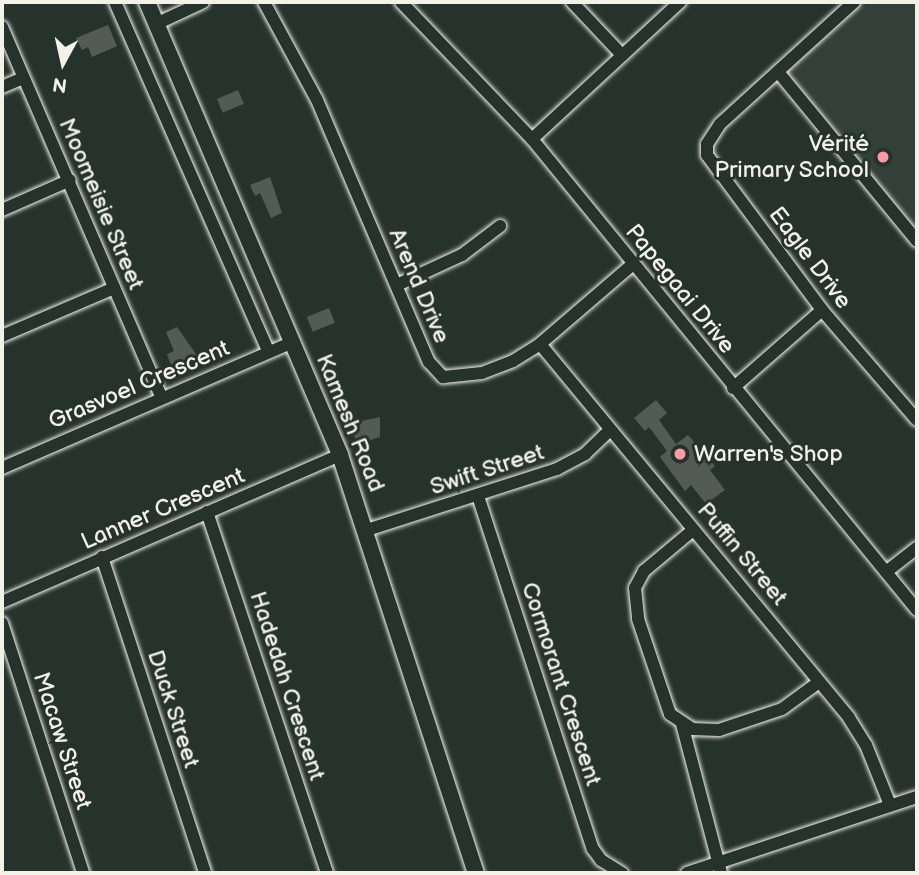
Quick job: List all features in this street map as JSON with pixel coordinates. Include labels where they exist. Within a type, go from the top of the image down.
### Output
[{"type":"street","points":[[115,2],[269,352]]},
{"type":"street","name":"Kamesh Road","points":[[147,2],[341,455],[368,530],[476,873]]},
{"type":"street","points":[[156,24],[203,2]]},
{"type":"street","name":"Arend Drive","points":[[264,2],[317,100],[429,362],[443,377],[498,369],[540,344],[633,264]]},
{"type":"street","name":"Papegaai Drive","points":[[401,2],[532,139],[917,610]]},
{"type":"street","points":[[572,2],[622,55]]},
{"type":"street","points":[[532,139],[680,2]]},
{"type":"street","name":"Eagle Drive","points":[[854,2],[720,124],[707,144],[707,155],[822,310],[917,420]]},
{"type":"street","name":"Moomeisie Street","points":[[2,27],[162,398]]},
{"type":"street","points":[[779,73],[917,241]]},
{"type":"street","points":[[2,87],[23,78]]},
{"type":"street","points":[[2,210],[69,180]]},
{"type":"street","points":[[397,285],[462,255],[500,226]]},
{"type":"street","points":[[2,336],[114,288]]},
{"type":"street","points":[[733,388],[822,310]]},
{"type":"street","name":"Grasvoel Crescent","points":[[2,468],[293,342]]},
{"type":"street","name":"Puffin Street","points":[[540,344],[859,732],[890,805]]},
{"type":"street","name":"Swift Street","points":[[368,530],[478,496],[572,462],[609,431]]},
{"type":"street","name":"Lanner Crescent","points":[[2,602],[341,455]]},
{"type":"street","name":"Cormorant Crescent","points":[[478,496],[593,849],[601,860],[622,873]]},
{"type":"street","name":"Hadedah Crescent","points":[[207,512],[327,873]]},
{"type":"street","points":[[693,530],[644,571],[634,599],[670,714],[682,724],[701,732],[719,730],[782,709],[819,682]]},
{"type":"street","points":[[886,572],[917,548]]},
{"type":"street","name":"Duck Street","points":[[102,557],[205,873]]},
{"type":"street","name":"Macaw Street","points":[[2,623],[83,873]]},
{"type":"street","points":[[682,724],[720,869]]},
{"type":"street","points":[[687,873],[720,869],[917,797]]},
{"type":"shaded area","name":"Vérité Primary School","points":[[844,2],[917,2],[917,242],[778,73]]},
{"type":"building","points":[[108,25],[117,46],[92,57],[88,47],[82,50],[76,38]]},
{"type":"building","points":[[238,90],[244,104],[223,113],[217,99]]},
{"type":"building","points":[[270,177],[282,213],[271,218],[260,193],[255,196],[250,185]]},
{"type":"building","points":[[329,308],[335,323],[313,332],[307,317]]},
{"type":"building","points":[[177,327],[198,357],[172,368],[167,354],[174,351],[166,332]]},
{"type":"building","points":[[656,400],[667,413],[659,420],[676,444],[688,435],[715,466],[710,470],[725,490],[706,504],[691,485],[685,491],[660,457],[667,451],[649,427],[645,431],[634,418]]},
{"type":"building","points":[[380,417],[380,437],[358,444],[348,424]]},
{"type":"place","name":"Vérité Primary School","points":[[883,157]]},
{"type":"place","name":"Warren's Shop","points":[[680,454]]}]
